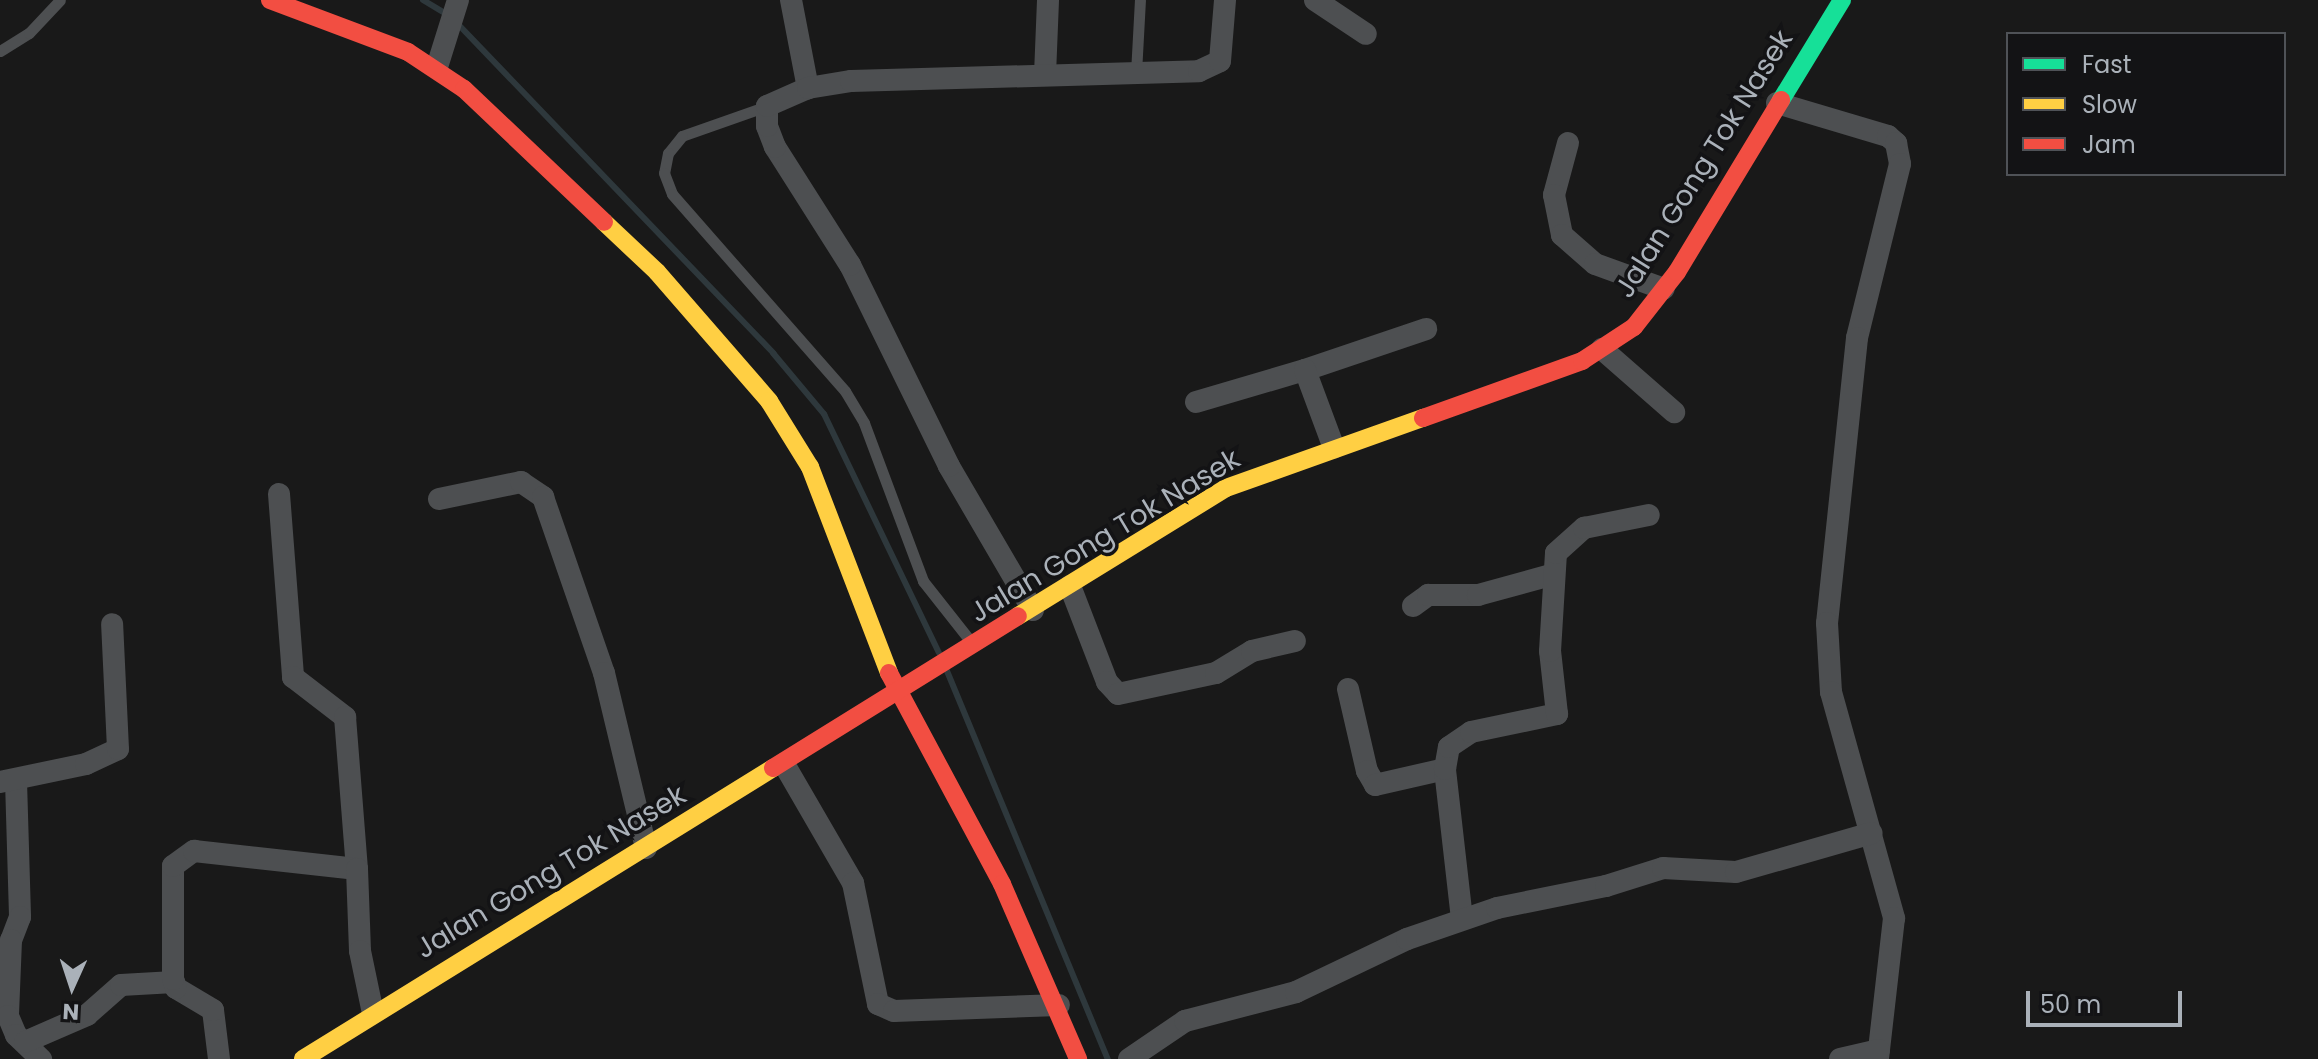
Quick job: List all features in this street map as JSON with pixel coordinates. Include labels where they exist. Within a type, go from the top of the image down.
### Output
[{"type":"main road","points":[[270,0],[439,59],[657,272],[783,419],[810,467],[902,691],[957,795],[1059,1005],[1078,1059]]},
{"type":"main road","name":"Jalan Gong Tok Nasek","points":[[308,1058],[373,1013],[976,648],[1226,488],[1602,349],[1634,327],[1664,289],[1842,0]]},
{"type":"street","points":[[439,59],[458,0]]},
{"type":"street","points":[[791,0],[808,88]]},
{"type":"street","points":[[1045,75],[1048,0]]},
{"type":"street","points":[[1033,610],[949,466],[850,265],[775,147],[767,126],[767,106],[808,88],[851,81],[1199,71],[1220,61],[1225,0]]},
{"type":"street","points":[[1315,0],[1366,34]]},
{"type":"street","points":[[1777,103],[1888,136],[1899,154],[1898,179],[1857,338],[1827,623],[1831,692],[1894,918],[1879,1054],[1840,1059]]},
{"type":"street","points":[[1568,143],[1554,195],[1562,235],[1595,264],[1664,289]]},
{"type":"street","points":[[1196,402],[1305,370],[1426,329]]},
{"type":"street","points":[[1602,349],[1674,412]]},
{"type":"street","points":[[1305,370],[1334,448]]},
{"type":"street","points":[[439,499],[521,482],[543,497],[604,673],[646,848]]},
{"type":"street","points":[[279,494],[293,677],[345,717],[360,951],[373,1013]]},
{"type":"street","points":[[1462,919],[1445,769],[1457,737],[1557,714],[1550,651],[1551,575],[1562,545],[1584,528],[1649,515]]},
{"type":"street","points":[[1413,606],[1428,595],[1478,595],[1551,575]]},
{"type":"street","points":[[1070,586],[1107,682],[1118,694],[1216,673],[1252,651],[1295,641]]},
{"type":"street","points":[[41,1059],[8,1016],[11,940],[20,917],[8,781],[111,756],[118,749],[112,624]]},
{"type":"street","points":[[1348,689],[1367,771],[1375,785],[1445,769]]},
{"type":"street","points":[[784,764],[853,883],[878,1004],[894,1011],[1059,1005]]},
{"type":"street","points":[[1138,1056],[1185,1021],[1296,992],[1396,944],[1462,919],[1663,868],[1736,872],[1872,833]]},
{"type":"street","points":[[174,982],[172,872],[185,854],[231,851],[357,869]]},
{"type":"street","points":[[25,1042],[87,1015],[121,985],[174,982],[213,1010],[219,1059]]},
{"type":"lane","points":[[0,51],[29,33],[60,0]]},
{"type":"lane","points":[[1136,73],[1140,0]]},
{"type":"lane","points":[[767,106],[682,136],[666,163],[672,194],[845,391],[864,423],[923,581],[976,648]]},
{"type":"waterway","points":[[423,0],[446,14]]},
{"type":"waterway","points":[[455,21],[773,353],[824,414],[939,653]]},
{"type":"waterway","points":[[947,671],[1108,1059]]},
{"type":"traffic: fast","points":[[1781,100],[1842,0]]},
{"type":"traffic: slow","points":[[604,222],[657,272],[769,401],[810,467],[889,673]]},
{"type":"traffic: slow","points":[[1018,616],[1226,488],[1423,418]]},
{"type":"traffic: slow","points":[[303,1059],[773,768]]},
{"type":"traffic: jam","points":[[270,0],[408,52],[464,89],[604,222]]},
{"type":"traffic: jam","points":[[1423,418],[1582,361],[1634,327],[1677,272],[1781,100]]},
{"type":"traffic: jam","points":[[773,768],[1018,616]]},
{"type":"traffic: jam","points":[[889,673],[1002,884],[1078,1059]]}]
